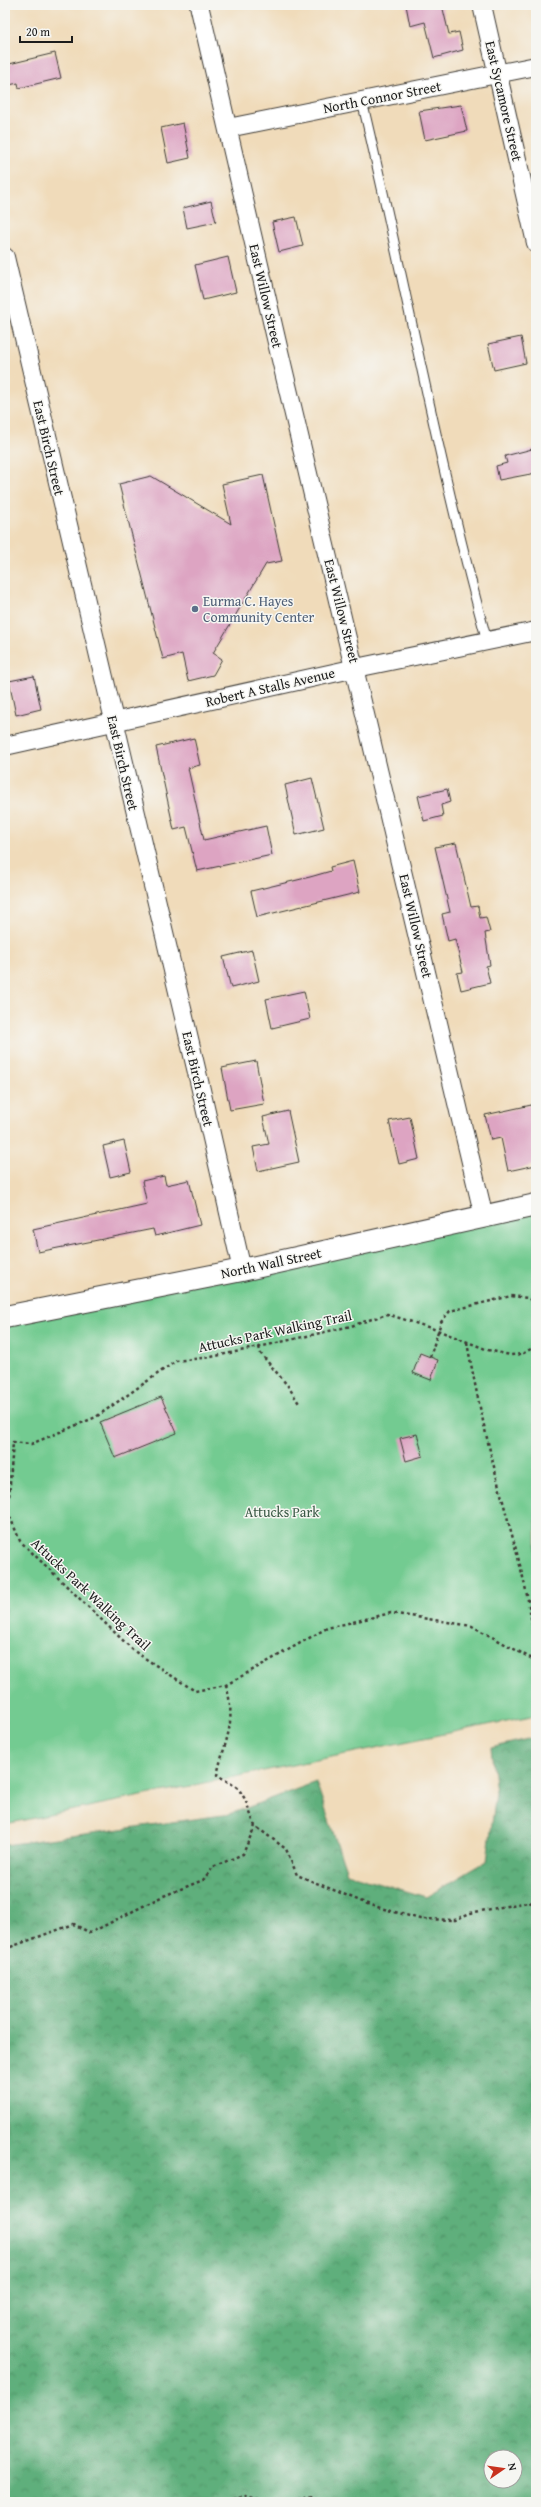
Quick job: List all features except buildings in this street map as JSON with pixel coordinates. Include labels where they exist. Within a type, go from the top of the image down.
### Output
[{"type":"street","name":"East Willow Street","points":[[199,5],[278,347],[356,668],[484,1217]]},
{"type":"street","name":"East Sycamore Street","points":[[482,5],[536,243]]},
{"type":"street","name":"North Connor Street","points":[[228,128],[536,66]]},
{"type":"street","name":"East Birch Street","points":[[5,257],[242,1270]]},
{"type":"street","name":"Robert A Stalls Avenue","points":[[5,746],[356,668],[536,631]]},
{"type":"street","name":"North Wall Street","points":[[5,1317],[242,1270],[536,1205]]},
{"type":"lane","points":[[362,101],[390,216],[456,524],[487,641]]},
{"type":"path","points":[[430,1357],[438,1330],[446,1313],[450,1311],[511,1296],[528,1298],[536,1304]]},
{"type":"path","name":"Attucks Park Walking Trail","points":[[535,1661],[472,1626],[391,1613],[327,1628],[226,1685],[195,1691],[134,1651],[20,1541],[8,1512],[13,1442],[31,1444],[96,1417],[176,1360],[211,1357],[259,1347],[351,1326],[387,1314],[438,1330],[467,1342],[510,1355],[522,1354],[536,1346]]},
{"type":"path","points":[[467,1342],[479,1412],[519,1563],[530,1616],[535,1661]]},
{"type":"path","points":[[259,1347],[261,1354],[288,1386],[300,1405]]},
{"type":"path","points":[[226,1685],[232,1713],[226,1747],[216,1775],[238,1788],[245,1799],[254,1826],[286,1849],[297,1875],[370,1904],[420,1919],[456,1920],[470,1913],[528,1902],[536,1904]]},
{"type":"path","points":[[5,1949],[74,1924],[90,1933],[161,1897],[203,1880],[213,1867],[243,1854],[254,1826]]},
{"type":"path","points":[[203,2502],[246,2496],[270,2502]]},
{"type":"path","points":[[286,2502],[313,2496],[319,2502]]},
{"type":"green space","name":"Attucks Park","points":[[536,1201],[536,1715],[5,1824],[5,1316]]},
{"type":"green space","points":[[536,1737],[536,2502],[5,2502],[5,1845],[230,1814],[316,1782],[347,1873],[426,1897],[487,1861],[496,1793],[491,1748]]},
{"type":"place","name":"Eurma C. Hayes Community Center","points":[[195,609]]}]
